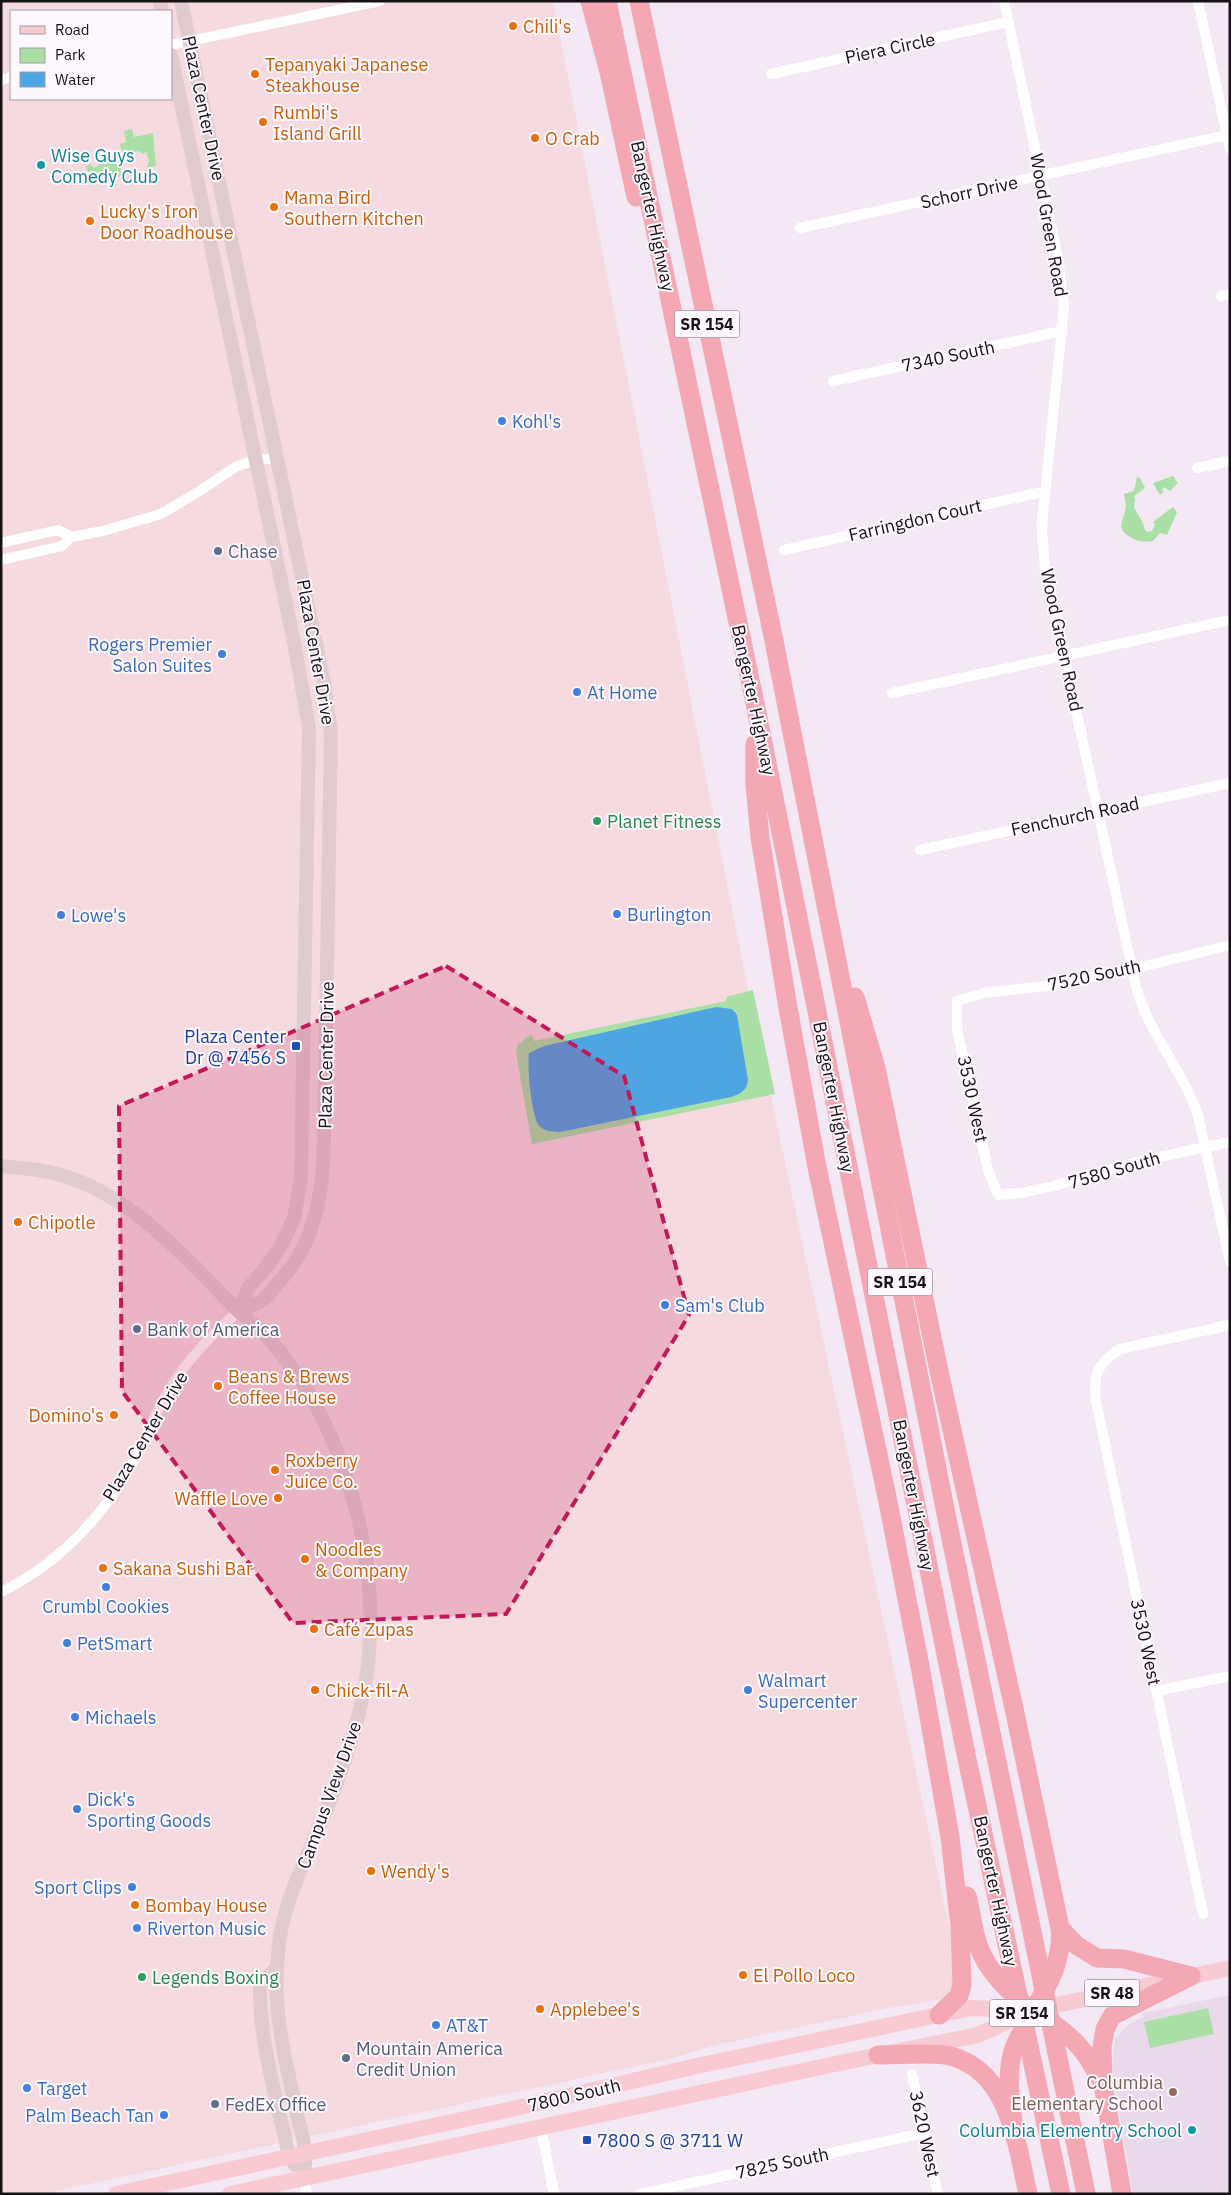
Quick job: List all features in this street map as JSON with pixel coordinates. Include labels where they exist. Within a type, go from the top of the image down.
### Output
[{"type":"highway","points":[[590,1],[609,72],[641,220],[660,281],[676,322]]},
{"type":"highway","name":"Bangerter Highway","points":[[607,1],[755,703],[950,1674],[1061,2194]]},
{"type":"highway","name":"Bangerter Highway","points":[[641,6],[772,631],[945,1510],[1086,2194]]},
{"type":"highway","points":[[755,703],[754,784],[760,837],[788,1008],[817,1167],[918,1656],[950,1837],[960,1926],[962,1985],[959,1996],[939,2015]]},
{"type":"highway","points":[[823,888],[876,1068],[944,1395],[1015,1713],[1062,1941],[1057,1966],[1049,1984],[1013,2048],[1008,2070],[1015,2138]]},
{"type":"highway","points":[[950,1837],[976,1938],[985,1962],[1010,1992],[1073,2038],[1086,2054],[1103,2084]]},
{"type":"highway","points":[[1060,1928],[1076,1945],[1097,1958],[1124,1959],[1191,1976]]},
{"type":"highway","points":[[1122,2194],[1103,2084],[1102,2040],[1105,2029],[1112,2016],[1191,1976]]},
{"type":"highway","points":[[878,2055],[949,2055],[968,2063],[987,2076],[1004,2103],[1015,2138],[1028,2194]]},
{"type":"main road","name":"7800 South","points":[[230,2194],[306,2186],[540,2128],[978,2035],[1033,2010],[1230,1968]]},
{"type":"main road","name":"7800 South","points":[[116,2194],[971,2008],[1033,2010]]},
{"type":"street","name":"Plaza Center Drive","points":[[1,1592],[37,1572],[53,1560],[91,1523],[128,1472],[160,1407],[178,1378],[224,1324],[238,1311],[261,1301],[283,1278],[296,1260],[315,1220],[323,1178],[331,733],[324,682],[181,1]]},
{"type":"street","points":[[172,45],[380,1]]},
{"type":"street","name":"Wood Green Road","points":[[1004,1],[1060,269],[1064,306],[1042,530],[1045,567],[1132,969],[1143,1011],[1191,1094],[1205,1147],[1230,1262]]},
{"type":"street","points":[[1198,1],[1230,149]]},
{"type":"street","name":"Piera Circle","points":[[771,74],[1008,22]]},
{"type":"street","name":"Plaza Center Drive","points":[[172,60],[295,647],[309,728],[301,1176],[294,1218],[282,1244],[268,1265],[248,1288],[238,1311]]},
{"type":"street","name":"Schorr Drive","points":[[800,228],[1227,134]]},
{"type":"street","name":"7340 South","points":[[833,381],[1062,331]]},
{"type":"street","points":[[1,560],[62,546],[71,537],[103,531],[161,514],[237,466],[256,460],[278,458]]},
{"type":"street","points":[[1197,468],[1230,460]]},
{"type":"street","name":"Farringdon Court","points":[[784,550],[1046,491]]},
{"type":"street","points":[[1,543],[58,530],[71,537]]},
{"type":"street","points":[[892,693],[1230,620]]},
{"type":"street","name":"Fenchurch Road","points":[[920,850],[1230,783]]},
{"type":"street","name":"7520 South","points":[[957,1001],[984,993],[1054,985],[1230,946]]},
{"type":"street","name":"3530 West","points":[[957,1001],[957,1029],[988,1170],[998,1196]]},
{"type":"street","name":"7580 South","points":[[998,1196],[1057,1186],[1136,1162],[1230,1142]]},
{"type":"street","name":"Campus View Drive","points":[[1,1166],[66,1176],[100,1190],[166,1237],[238,1311],[269,1338],[284,1358],[308,1394],[334,1447],[358,1514],[366,1558],[370,1605],[370,1651],[356,1726],[340,1775],[288,1903],[279,1936],[276,1968],[278,2012],[282,2041],[306,2152],[306,2186]]},
{"type":"street","name":"3530 West","points":[[1203,1914],[1094,1384],[1098,1369],[1106,1358],[1120,1349],[1230,1325]]},
{"type":"street","points":[[1156,1691],[1230,1676]]},
{"type":"street","points":[[276,1968],[260,1985],[261,2013],[268,2060],[289,2156],[306,2186]]},
{"type":"street","name":"3620 West","points":[[912,2074],[938,2194]]},
{"type":"street","points":[[540,2128],[554,2194]]},
{"type":"street","name":"7825 South","points":[[640,2194],[924,2133]]},
{"type":"highlighted area","points":[[446,966],[624,1076],[689,1315],[506,1614],[293,1623],[122,1391],[119,1106]]},
{"type":"shaded area","points":[[1,1],[553,1],[747,985],[953,1944],[955,1990],[944,1999],[888,2008],[716,2045],[669,2059],[43,2194],[1,2194]]},
{"type":"shaded area","name":"Columbia Elementary School","points":[[1230,1995],[1230,2194],[1133,2194],[1112,2069],[1115,2039],[1129,2024],[1143,2017],[1143,2013]]},
{"type":"green space","points":[[132,129],[134,137],[153,133],[156,166],[147,168],[149,161],[146,152],[143,154],[138,151],[132,153],[122,152],[120,144],[126,142],[124,131]]},
{"type":"green space","points":[[116,160],[119,162],[122,176],[108,179],[106,173],[93,176],[92,172],[88,172],[86,167],[90,164],[94,168],[104,161],[112,163]]},
{"type":"green space","points":[[1173,476],[1178,483],[1170,491],[1164,487],[1162,490],[1164,492],[1160,495],[1153,483]]},
{"type":"green space","points":[[1137,477],[1140,478],[1145,488],[1134,496],[1134,507],[1147,532],[1152,531],[1155,524],[1153,522],[1173,507],[1177,512],[1167,535],[1160,533],[1153,541],[1143,542],[1136,540],[1123,531],[1121,524],[1126,506],[1124,494],[1134,491]]},
{"type":"green space","points":[[753,990],[775,1094],[532,1144],[516,1053],[518,1043],[521,1044],[524,1039],[532,1034],[534,1041],[726,1001],[726,997]]},
{"type":"green space","points":[[1208,2008],[1214,2034],[1150,2048],[1144,2022]]},
{"type":"water","points":[[716,1007],[732,1009],[737,1015],[748,1080],[745,1089],[740,1093],[731,1097],[560,1132],[545,1130],[540,1127],[533,1109],[530,1089],[529,1053],[544,1046]]},
{"type":"place","name":"Chili's","points":[[513,26]]},
{"type":"place","name":"Tepanyaki Japanese Steakhouse","points":[[255,74]]},
{"type":"place","name":"Rumbi's Island Grill","points":[[263,122]]},
{"type":"place","name":"O Crab","points":[[535,138]]},
{"type":"place","name":"Wise Guys Comedy Club","points":[[41,165]]},
{"type":"place","name":"Mama Bird Southern Kitchen","points":[[274,207]]},
{"type":"place","name":"Lucky's Iron Door Roadhouse","points":[[90,221]]},
{"type":"place","name":"Kohl's","points":[[502,421]]},
{"type":"place","name":"Chase","points":[[218,551]]},
{"type":"place","name":"Rogers Premier Salon Suites","points":[[222,654]]},
{"type":"place","name":"At Home","points":[[577,692]]},
{"type":"place","name":"Planet Fitness","points":[[597,821]]},
{"type":"place","name":"Burlington","points":[[617,914]]},
{"type":"place","name":"Lowe's","points":[[61,915]]},
{"type":"place","name":"Plaza Center Dr @ 7456 S","points":[[296,1046]]},
{"type":"place","name":"Chipotle","points":[[18,1222]]},
{"type":"place","name":"Sam's Club","points":[[665,1305]]},
{"type":"place","name":"Bank of America","points":[[137,1329]]},
{"type":"place","name":"Beans & Brews Coffee House","points":[[218,1386]]},
{"type":"place","name":"Domino's","points":[[114,1415]]},
{"type":"place","name":"Roxberry Juice Co.","points":[[275,1470]]},
{"type":"place","name":"Waffle Love","points":[[278,1498]]},
{"type":"place","name":"Noodles & Company","points":[[305,1559]]},
{"type":"place","name":"Sakana Sushi Bar","points":[[103,1568]]},
{"type":"place","name":"Crumbl Cookies","points":[[106,1587]]},
{"type":"place","name":"Café Zupas","points":[[314,1629]]},
{"type":"place","name":"PetSmart","points":[[67,1643]]},
{"type":"place","name":"Chick-fil-A","points":[[315,1690]]},
{"type":"place","name":"Walmart Supercenter","points":[[748,1690]]},
{"type":"place","name":"Michaels","points":[[75,1717]]},
{"type":"place","name":"Dick's Sporting Goods","points":[[77,1809]]},
{"type":"place","name":"Wendy's","points":[[371,1871]]},
{"type":"place","name":"Sport Clips","points":[[132,1887]]},
{"type":"place","name":"Bombay House","points":[[135,1905]]},
{"type":"place","name":"Riverton Music","points":[[137,1928]]},
{"type":"place","name":"El Pollo Loco","points":[[743,1975]]},
{"type":"place","name":"Legends Boxing","points":[[142,1977]]},
{"type":"place","name":"Applebee's","points":[[540,2009]]},
{"type":"place","name":"AT&T","points":[[436,2025]]},
{"type":"place","name":"Mountain America Credit Union","points":[[346,2058]]},
{"type":"place","name":"Target","points":[[27,2088]]},
{"type":"place","name":"Columbia Elementary School","points":[[1173,2092]]},
{"type":"place","name":"FedEx Office","points":[[215,2104]]},
{"type":"place","name":"Palm Beach Tan","points":[[164,2115]]},
{"type":"place","name":"Columbia Elementry School","points":[[1192,2130]]},
{"type":"place","name":"7800 S @ 3711 W","points":[[587,2140]]}]
